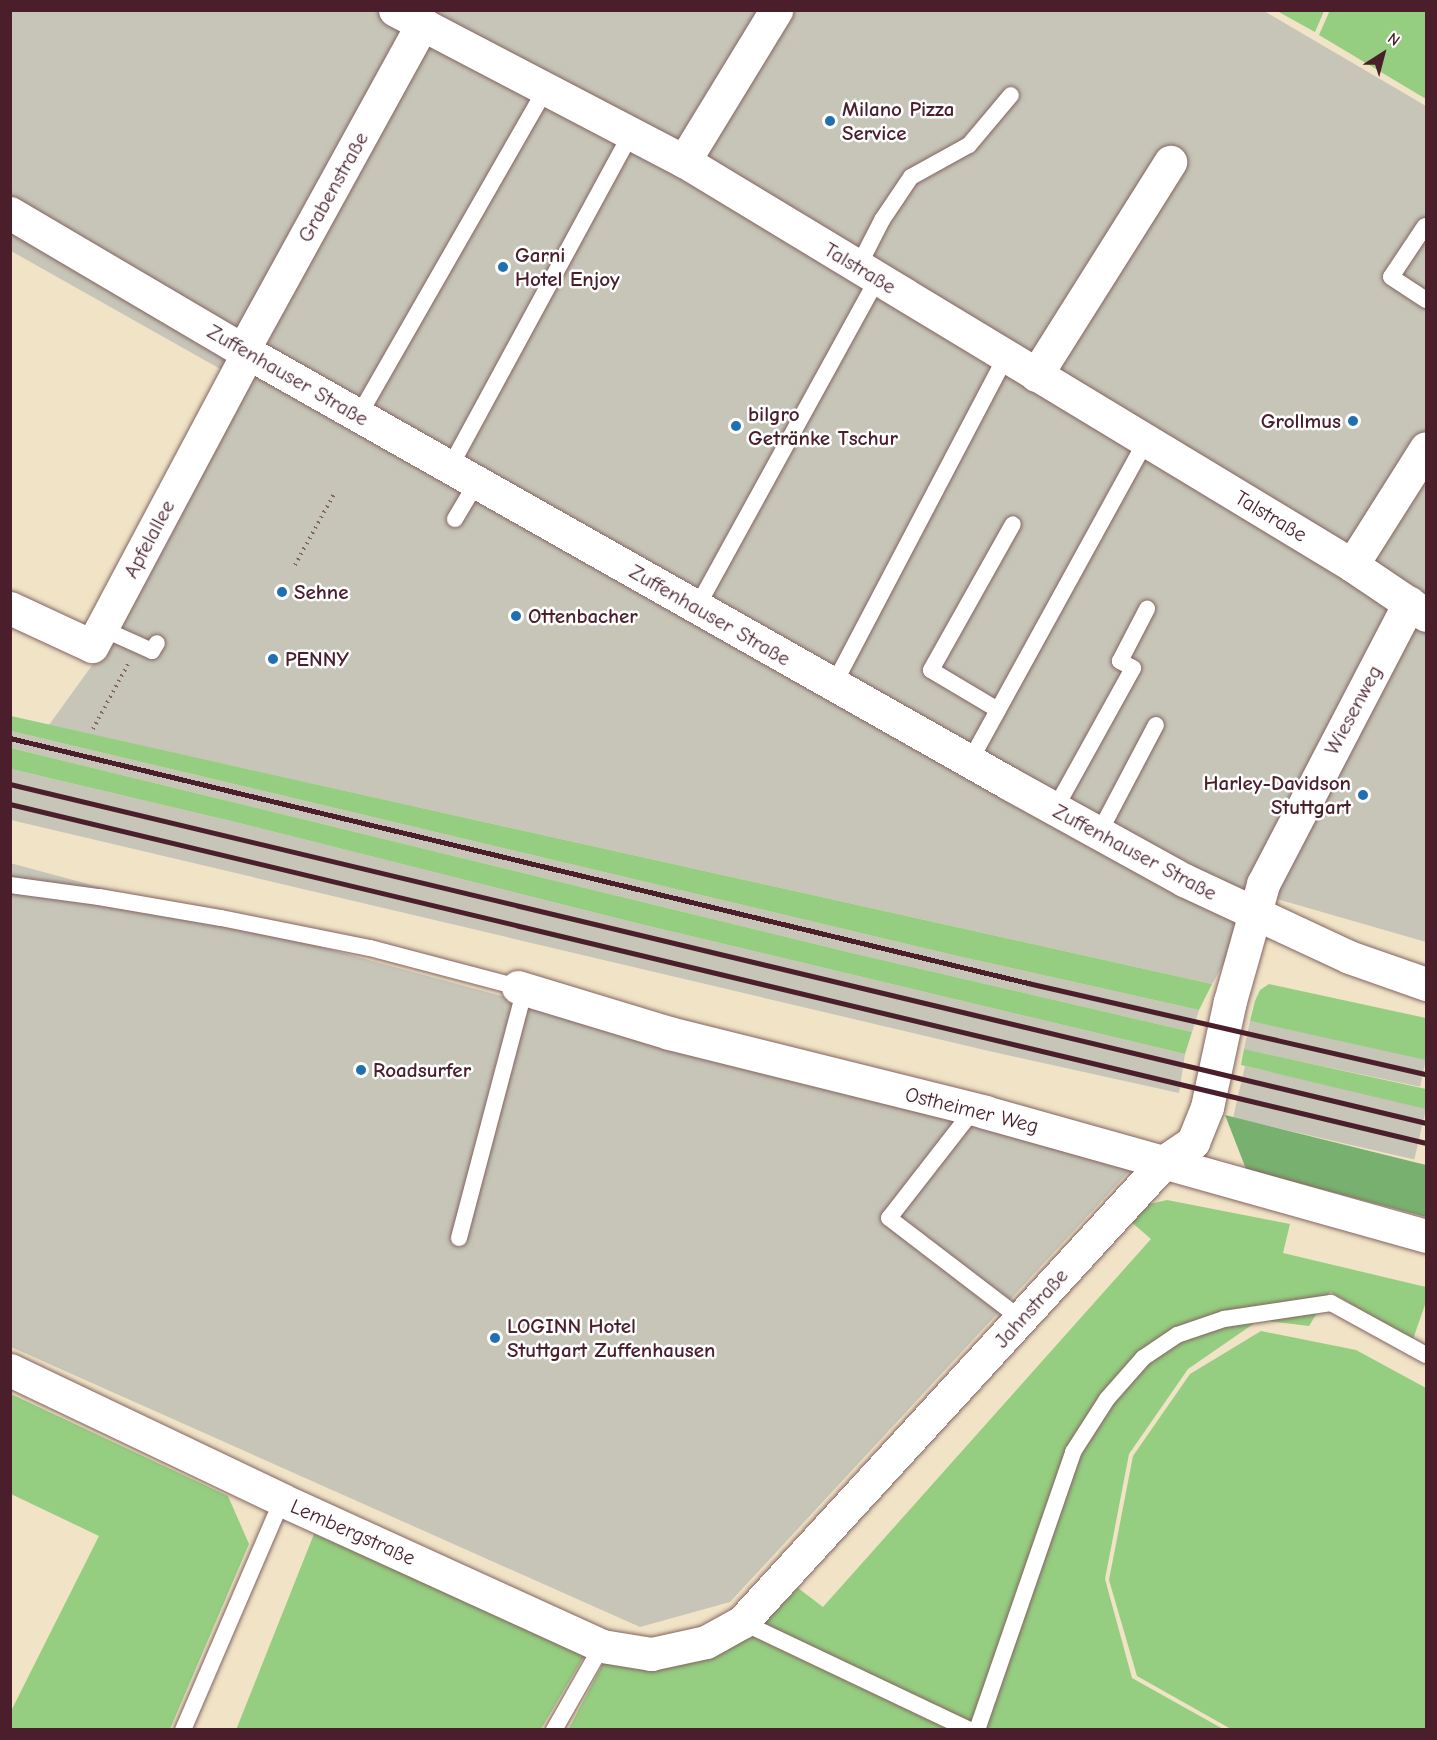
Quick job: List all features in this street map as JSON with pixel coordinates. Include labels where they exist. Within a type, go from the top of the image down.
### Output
[{"type":"street","points":[[684,161],[776,10]]},
{"type":"street","name":"Talstraße","points":[[409,17],[684,161],[1352,566],[1418,609]]},
{"type":"street","name":"Grabenstraße","points":[[246,351],[409,17]]},
{"type":"street","points":[[1036,375],[1170,162]]},
{"type":"street","name":"Zuffenhauser Straße","points":[[10,213],[246,351],[1099,833],[1253,914],[1349,957],[1426,984]]},
{"type":"street","name":"Apfelallee","points":[[10,608],[92,646],[215,427],[246,351]]},
{"type":"street","points":[[1352,566],[1426,448]]},
{"type":"street","name":"Wiesenweg","points":[[1253,914],[1272,864],[1418,609]]},
{"type":"street","name":"Jahnstraße","points":[[706,1642],[742,1622],[1165,1161],[1193,1142],[1207,1107],[1230,1001],[1253,914]]},
{"type":"street","name":"Ostheimer Weg","points":[[521,988],[669,1033],[974,1109],[1426,1236]]},
{"type":"street","name":"Lembergstraße","points":[[10,1370],[282,1500],[602,1646],[651,1654],[706,1642]]},
{"type":"lane","points":[[359,415],[546,89]]},
{"type":"lane","points":[[697,607],[868,273],[882,220],[911,177],[969,145],[1011,94]]},
{"type":"lane","points":[[455,519],[463,474],[631,134]]},
{"type":"lane","points":[[1425,226],[1391,277],[1426,300]]},
{"type":"lane","points":[[834,684],[1006,357]]},
{"type":"lane","points":[[970,761],[1146,441]]},
{"type":"lane","points":[[998,711],[931,670],[1013,524]]},
{"type":"lane","points":[[1055,809],[1133,668],[1120,661],[1148,609]]},
{"type":"lane","points":[[101,628],[152,651],[157,643]]},
{"type":"lane","points":[[1099,833],[1156,725]]},
{"type":"lane","points":[[10,885],[99,897],[370,948],[521,988],[459,1238]]},
{"type":"lane","points":[[974,1109],[889,1218],[1021,1319]]},
{"type":"lane","points":[[977,1730],[1073,1452],[1107,1399],[1143,1358],[1177,1335],[1224,1319],[1331,1303],[1426,1355]]},
{"type":"lane","points":[[183,1730],[282,1500]]},
{"type":"lane","points":[[742,1622],[969,1730]]},
{"type":"lane","points":[[554,1730],[602,1646]]},
{"type":"path","points":[[295,565],[334,494]]},
{"type":"path","points":[[93,729],[139,645]]},
{"type":"shaded area","points":[[11,11],[1264,11],[1426,106],[1426,942],[1263,895],[1212,984],[49,725],[106,646],[247,384],[11,251]]},
{"type":"shaded area","points":[[11,731],[953,955],[1199,1010],[1192,1032],[852,953],[11,748]]},
{"type":"shaded area","points":[[11,769],[235,822],[636,923],[1185,1054],[1179,1093],[989,1051],[11,820]]},
{"type":"shaded area","points":[[10,863],[1133,1167],[730,1602],[640,1627],[11,1347]]},
{"type":"shaded area","points":[[1250,1021],[1426,1058],[1420,1087],[1244,1049]]},
{"type":"shaded area","points":[[1245,1066],[1426,1108],[1414,1159],[1233,1118]]},
{"type":"green space","points":[[1330,10],[1426,11],[1426,99],[1319,35]]},
{"type":"green space","points":[[1277,11],[1324,11],[1315,32]]},
{"type":"green space","points":[[11,716],[1212,984],[1199,1010],[953,955],[11,731]]},
{"type":"green space","points":[[11,748],[852,953],[1192,1032],[1185,1054],[636,923],[235,822],[11,769]]},
{"type":"green space","points":[[1269,984],[1426,1018],[1426,1060],[1250,1021],[1260,990]]},
{"type":"green space","points":[[1244,1049],[1426,1089],[1426,1109],[1241,1065]]},
{"type":"green space","points":[[1225,1115],[1426,1165],[1426,1217],[1246,1169]]},
{"type":"green space","points":[[1167,1200],[1290,1224],[1283,1253],[1426,1287],[1426,1302],[1413,1339],[1330,1292],[1309,1326],[1259,1320],[1188,1369],[1129,1454],[1105,1579],[1132,1678],[1223,1729],[976,1729],[762,1625],[798,1588],[823,1607],[1151,1239],[1129,1220],[1145,1205]]},
{"type":"green space","points":[[1261,1331],[1356,1350],[1426,1388],[1426,1729],[1231,1729],[1137,1676],[1109,1580],[1133,1456],[1190,1374]]},
{"type":"green space","points":[[11,1394],[228,1496],[249,1544],[170,1729],[11,1729],[11,1711],[99,1536],[11,1494]]},
{"type":"green space","points":[[314,1534],[586,1653],[541,1729],[236,1730]]},
{"type":"green space","points":[[742,1631],[948,1729],[568,1730],[606,1658]]},
{"type":"railway","points":[[10,738],[1028,983],[1426,1074]]},
{"type":"railway","points":[[10,784],[1426,1123]]},
{"type":"railway","points":[[10,804],[1426,1143]]},
{"type":"place","name":"Milano Pizza Service","points":[[830,121]]},
{"type":"place","name":"Garni Hotel Enjoy","points":[[503,267]]},
{"type":"place","name":"Grollmus","points":[[1353,421]]},
{"type":"place","name":"bilgro Getränke Tschur","points":[[736,426]]},
{"type":"place","name":"Sehne","points":[[282,592]]},
{"type":"place","name":"Ottenbacher","points":[[516,616]]},
{"type":"place","name":"PENNY","points":[[273,659]]},
{"type":"place","name":"Harley-Davidson Stuttgart","points":[[1363,795]]},
{"type":"place","name":"Roadsurfer","points":[[361,1070]]},
{"type":"place","name":"LOGINN Hotel Stuttgart Zuffenhausen","points":[[495,1338]]}]
